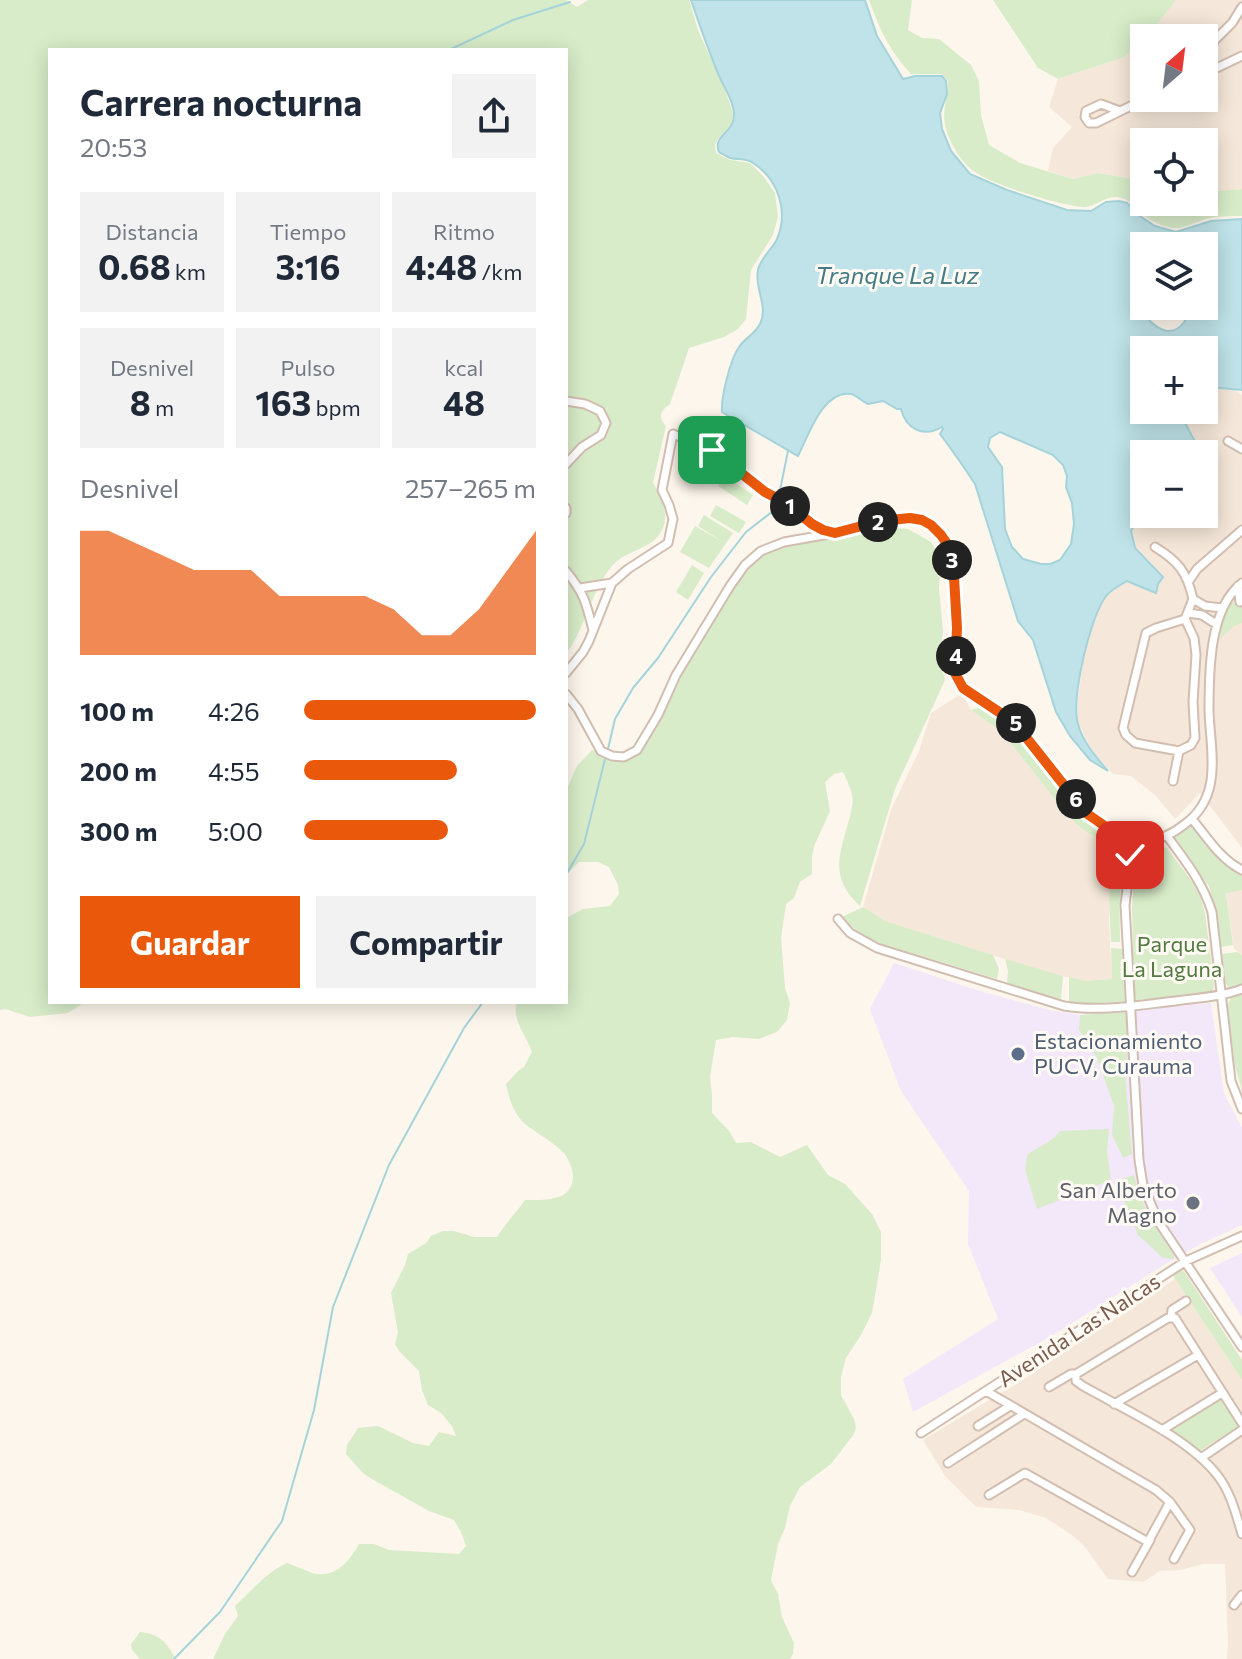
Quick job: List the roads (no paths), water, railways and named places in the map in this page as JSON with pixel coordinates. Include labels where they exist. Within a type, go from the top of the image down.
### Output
[{"type":"street","points":[[1218,37],[1242,7]]},
{"type":"street","points":[[1218,67],[1242,56]]},
{"type":"street","points":[[1120,111],[1130,106]]},
{"type":"street","points":[[568,401],[600,411],[606,423],[601,435],[582,447],[568,462]]},
{"type":"street","points":[[568,671],[583,652],[612,583],[668,543],[673,519],[662,490],[673,434],[712,450],[812,524],[835,533]]},
{"type":"street","points":[[1228,441],[1242,449]]},
{"type":"street","points":[[568,696],[601,751],[624,757],[637,750],[658,715],[676,675],[730,586],[745,565],[761,551],[773,545],[900,518],[922,520],[941,535],[953,560],[957,628],[955,673],[963,688],[1014,722],[1094,820],[1133,839],[1167,836],[1192,819],[1206,798],[1213,775],[1209,711],[1216,624],[1224,605],[1240,584]]},
{"type":"street","points":[[1189,581],[1197,569],[1242,530]]},
{"type":"street","points":[[1155,547],[1182,569],[1189,581],[1193,599],[1186,616],[1196,655],[1193,702],[1195,738],[1191,745],[1179,751],[1135,743],[1123,728],[1146,633],[1186,616],[1202,615],[1216,624]]},
{"type":"street","points":[[568,573],[580,588],[593,630]]},
{"type":"street","points":[[580,588],[612,583]]},
{"type":"street","points":[[1193,599],[1205,606],[1241,603],[1240,584]]},
{"type":"street","points":[[1173,781],[1179,751]]},
{"type":"street","points":[[1192,819],[1219,852],[1242,870]]},
{"type":"street","points":[[1117,833],[1127,845],[1130,855]]},
{"type":"street","points":[[1167,836],[1206,892],[1212,912],[1231,1081],[1242,1109]]},
{"type":"street","points":[[1133,839],[1125,905],[1143,1185],[1158,1221],[1242,1347]]},
{"type":"street","points":[[1130,855],[1148,839]]},
{"type":"street","points":[[838,919],[850,933],[877,948],[1064,1006],[1082,1009],[1131,1006],[1222,995],[1242,989]]},
{"type":"street","name":"Avenida Las Nalcas","points":[[921,1433],[1186,1261],[1242,1236]]},
{"type":"street","points":[[1171,1318],[1172,1310],[1186,1301]]},
{"type":"street","points":[[1049,1387],[1168,1318],[1175,1318],[1222,1393],[1240,1412],[1242,1423]]},
{"type":"street","points":[[1114,1404],[1198,1355]]},
{"type":"street","points":[[1076,1374],[1076,1381],[1083,1386],[1162,1430],[1201,1458],[1218,1476],[1234,1505],[1242,1534]]},
{"type":"street","points":[[986,1391],[1156,1490],[1170,1502],[1190,1530],[1174,1559]]},
{"type":"street","points":[[1162,1430],[1222,1393]]},
{"type":"street","points":[[1232,1405],[1242,1399]]},
{"type":"street","points":[[978,1426],[1010,1406]]},
{"type":"street","points":[[948,1463],[1024,1414]]},
{"type":"street","points":[[1201,1458],[1242,1430]]},
{"type":"street","points":[[989,1495],[1025,1473],[1145,1541],[1150,1540]]},
{"type":"street","points":[[1132,1572],[1170,1502]]},
{"type":"street","points":[[1234,1605],[1242,1595]]},
{"type":"water","name":"Tranque La Luz","points":[[691,0],[865,0],[877,36],[903,79],[942,76],[946,81],[947,94],[940,113],[942,129],[951,151],[970,174],[1067,210],[1091,211],[1106,202],[1127,203],[1130,216],[1140,216],[1155,226],[1176,232],[1211,221],[1242,219],[1242,390],[1218,388],[1218,336],[1130,336],[1130,424],[1186,424],[1194,440],[1130,440],[1130,528],[1133,528],[1135,548],[1163,577],[1156,593],[1127,581],[1110,592],[1100,606],[1088,639],[1077,696],[1078,724],[1086,743],[1108,771],[1090,760],[1070,736],[1056,712],[1033,640],[1018,621],[975,484],[940,434],[942,427],[928,432],[916,430],[907,422],[901,409],[883,401],[868,404],[851,394],[841,394],[832,399],[818,416],[798,456],[722,412],[727,379],[736,353],[758,327],[762,317],[758,270],[777,239],[782,218],[779,196],[762,170],[751,161],[730,158],[719,152],[719,142],[731,126],[734,109]],"holes":[[[1000,432],[1053,455],[1063,465],[1067,476],[1066,487],[1072,503],[1074,524],[1071,544],[1060,560],[1041,564],[1023,559],[1012,547],[1005,529],[1002,467],[988,447],[990,438]]]},
{"type":"waterway","points":[[453,48],[513,20],[570,2]]},
{"type":"waterway","points":[[779,495],[788,451]]},
{"type":"waterway","points":[[608,749],[615,719],[633,688],[658,658],[711,577],[746,532],[777,508],[778,501]]},
{"type":"waterway","points":[[568,872],[584,844],[606,755]]},
{"type":"waterway","points":[[174,1659],[220,1612],[282,1521],[314,1410],[333,1307],[389,1165],[464,1028],[482,1004]]},
{"type":"place","name":"Estacionamiento PUCV, Curauma","points":[[1018,1054]]},
{"type":"place","name":"San Alberto Magno","points":[[1193,1203]]},
{"type":"park label","name":"Parque La Laguna","points":[[1172,956]]}]
